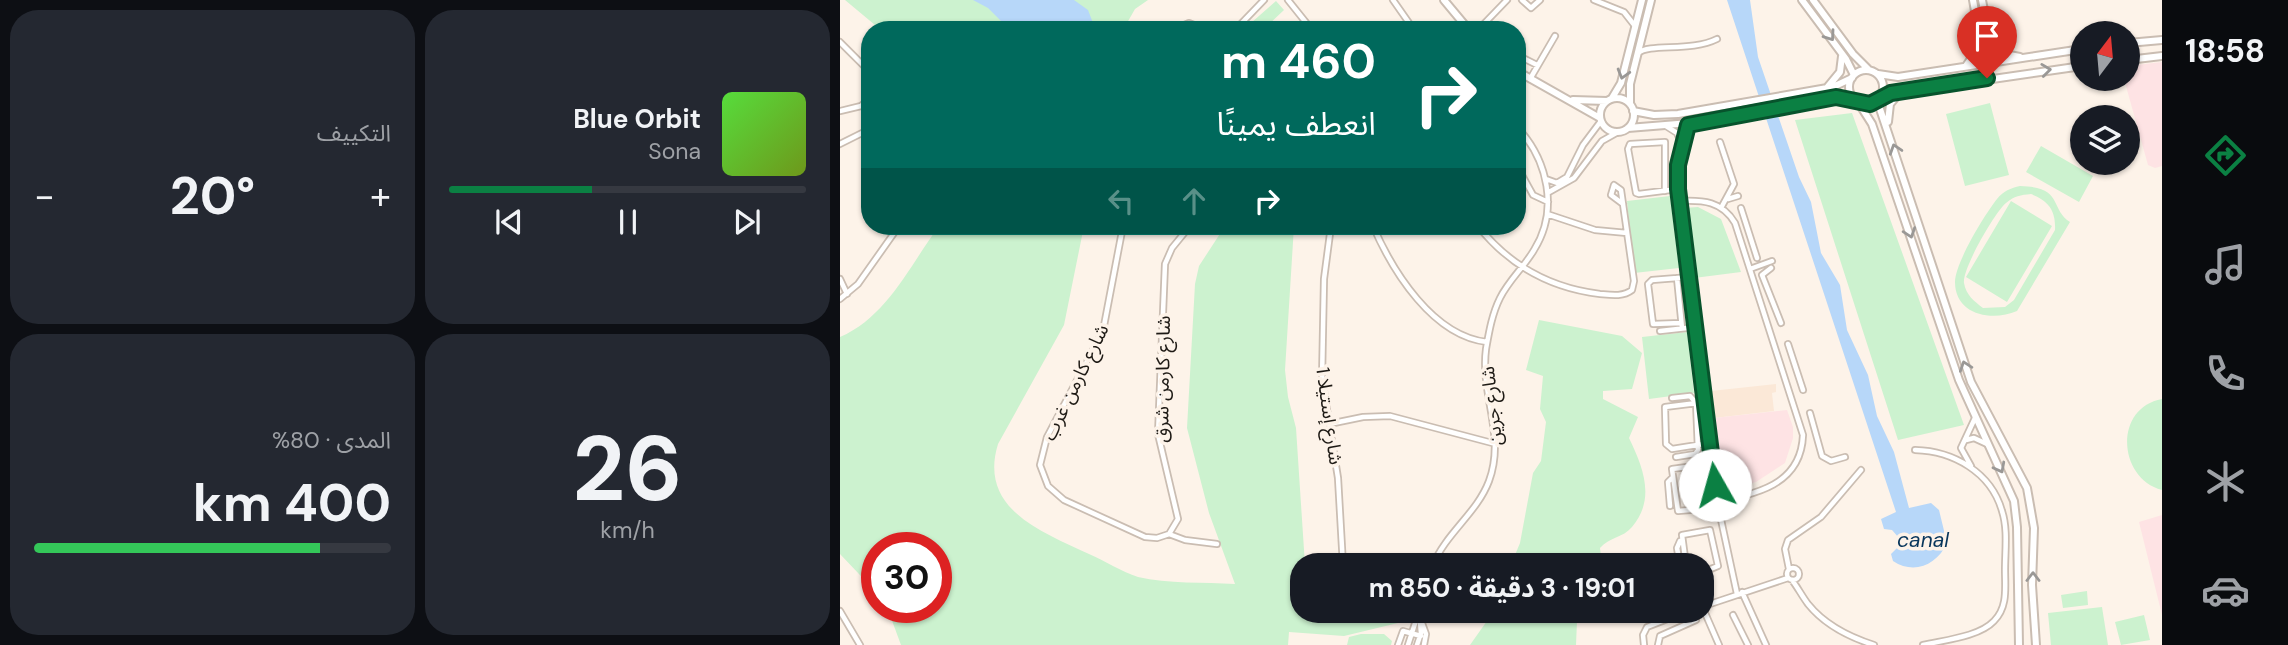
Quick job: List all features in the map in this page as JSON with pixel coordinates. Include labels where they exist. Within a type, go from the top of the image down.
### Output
[{"type":"street","points":[[1244,21],[1264,0]]},
{"type":"street","points":[[1288,0],[1305,21]]},
{"type":"street","points":[[1393,0],[1408,21]]},
{"type":"street","points":[[1444,0],[1462,21]]},
{"type":"street","points":[[1487,21],[1507,0]]},
{"type":"street","points":[[1522,0],[1533,8],[1540,0]]},
{"type":"street","points":[[1594,0],[1624,12],[1636,26]]},
{"type":"street","points":[[1618,132],[1606,128],[1601,119],[1601,108],[1621,83],[1642,0]]},
{"type":"street","points":[[1628,128],[1633,120],[1629,89],[1651,0]]},
{"type":"street","points":[[1802,0],[1842,54],[1853,76],[1850,91],[1870,119],[1953,365],[1975,418],[2010,489],[2017,538],[2019,645]]},
{"type":"street","points":[[1813,0],[1853,54],[1878,74],[1898,77],[2070,51]]},
{"type":"street","points":[[1964,67],[1974,58],[1981,44],[1973,0]]},
{"type":"street","points":[[1982,0],[1994,63]]},
{"type":"street","points":[[1624,12],[1640,8]]},
{"type":"street","points":[[1642,34],[1646,43],[1654,48]]},
{"type":"street","points":[[1530,79],[1555,36]]},
{"type":"street","points":[[1637,55],[1644,49],[1689,48],[1717,39]]},
{"type":"street","points":[[2140,42],[2162,40]]},
{"type":"street","points":[[840,42],[861,63]]},
{"type":"street","points":[[1990,44],[2004,54],[2022,57]]},
{"type":"street","points":[[1826,89],[1840,72],[1842,54]]},
{"type":"street","points":[[2140,59],[2162,56]]},
{"type":"street","points":[[1526,60],[1537,65]]},
{"type":"street","points":[[1531,192],[1548,190],[1574,178],[1602,141],[1628,128],[1690,123],[1838,97],[1866,104],[1900,91],[2070,68]]},
{"type":"street","points":[[1561,97],[1587,103],[1622,99],[1632,107],[1670,115],[1826,89],[1870,70]]},
{"type":"street","points":[[1878,74],[1883,82],[1879,98],[1888,128],[1934,275],[1976,396],[2027,488],[2034,514],[2036,645]]},
{"type":"street","points":[[1526,77],[1601,119]]},
{"type":"street","points":[[1888,128],[1890,104],[1900,91]]},
{"type":"street","points":[[840,111],[861,106]]},
{"type":"street","points":[[1546,179],[1552,183],[1565,180],[1601,119]]},
{"type":"street","points":[[1690,123],[1682,149],[1678,189],[1717,501],[1728,561],[1740,593],[1766,645]]},
{"type":"street","points":[[1665,126],[1678,133],[1682,149]]},
{"type":"street","points":[[840,144],[861,134]]},
{"type":"street","name":"شارع جرين","points":[[1440,553],[1484,492],[1495,463],[1496,444],[1485,375],[1487,342],[1498,302],[1538,244],[1547,214],[1546,179],[1537,155],[1526,140]]},
{"type":"street","points":[[1665,191],[1667,144],[1661,140],[1631,143],[1628,149],[1636,192],[1665,191],[1678,189]]},
{"type":"street","points":[[1720,142],[1734,184],[1721,208]]},
{"type":"street","points":[[1574,161],[1584,166]]},
{"type":"street","points":[[1526,183],[1531,192],[1548,202]]},
{"type":"street","points":[[1727,200],[1738,195]]},
{"type":"street","points":[[1680,201],[1705,201],[1721,208],[1735,223],[1802,427],[1800,452],[1784,479],[1767,490],[1707,503],[1702,509],[1678,511],[1671,471],[1676,467],[1698,464],[1703,470],[1707,503]]},
{"type":"street","points":[[1485,235],[1495,247],[1522,267],[1564,287],[1602,294],[1626,294],[1634,284],[1623,204]]},
{"type":"street","points":[[1741,208],[1757,258]]},
{"type":"street","points":[[1547,214],[1595,230],[1627,233]]},
{"type":"street","points":[[840,299],[863,277],[893,235]]},
{"type":"street","name":"شارع كارمن غرب","points":[[1121,235],[1103,331],[1047,437],[1040,465],[1044,480],[1059,497],[1145,537],[1157,538],[1169,534],[1185,540],[1210,540],[1217,544]]},
{"type":"street","name":"شارع كارمن شرق","points":[[1169,534],[1177,524],[1179,513],[1158,434],[1165,273],[1171,248],[1182,235]]},
{"type":"street","name":"شارع إستيلا 1","points":[[1330,235],[1324,279],[1322,364],[1339,487],[1342,553]]},
{"type":"street","points":[[1378,235],[1392,263],[1419,299],[1455,332],[1467,339],[1487,342]]},
{"type":"street","points":[[1744,250],[1754,247]]},
{"type":"street","points":[[1918,258],[1927,259],[1934,275]]},
{"type":"street","points":[[1750,269],[1772,261]]},
{"type":"street","points":[[1771,268],[1763,273],[1781,323]]},
{"type":"street","points":[[1690,277],[1652,280],[1648,286],[1653,324],[1696,327]]},
{"type":"street","points":[[1677,278],[1682,326]]},
{"type":"street","points":[[840,279],[847,294]]},
{"type":"street","points":[[1758,292],[1768,288]]},
{"type":"street","points":[[1660,331],[1682,326]]},
{"type":"street","points":[[1788,344],[1803,390]]},
{"type":"street","points":[[1788,384],[1800,380]]},
{"type":"street","points":[[1672,398],[1690,396],[1696,403],[1699,445],[1695,454],[1676,457]]},
{"type":"street","points":[[1705,402],[1667,406],[1663,411],[1668,447],[1710,443]]},
{"type":"street","points":[[1810,413],[1824,458],[1831,461],[1845,457]]},
{"type":"street","points":[[1329,424],[1363,417],[1390,416],[1496,444]]},
{"type":"street","points":[[1923,645],[1987,628],[1998,617],[2004,603],[2002,510],[1991,487],[1963,455],[1963,442],[1975,418]]},
{"type":"street","points":[[1802,427],[1813,424]]},
{"type":"street","points":[[1963,442],[1972,438],[1987,443]]},
{"type":"street","points":[[1915,450],[1943,453],[1973,469]]},
{"type":"street","points":[[1703,470],[1713,468]]},
{"type":"street","points":[[1861,470],[1821,517],[1788,540],[1785,549],[1791,575],[1809,605],[1845,633],[1874,645]]},
{"type":"street","points":[[1670,506],[1668,482],[1672,478]]},
{"type":"street","points":[[1678,553],[1677,548],[1686,533],[1721,528]]},
{"type":"street","points":[[1710,530],[1718,564],[1714,570]]},
{"type":"street","points":[[2017,538],[2034,540]]},
{"type":"street","points":[[1681,540],[1684,553]]},
{"type":"street","points":[[1718,564],[1728,561]]},
{"type":"street","points":[[1714,602],[1791,575]]},
{"type":"street","points":[[840,611],[860,645]]},
{"type":"street","points":[[1733,615],[1748,645]]},
{"type":"street","points":[[1408,645],[1415,623]]},
{"type":"street","points":[[1417,645],[1421,636],[1420,623]]},
{"type":"street","points":[[1422,623],[1426,634],[1424,645]]},
{"type":"street","points":[[1644,645],[1643,635],[1647,627],[1657,623]]},
{"type":"street","points":[[1658,645],[1660,636],[1689,623]]},
{"type":"street","points":[[1709,623],[1719,645]]},
{"type":"street","points":[[1398,645],[1401,631],[1421,636]]},
{"type":"street","points":[[1950,638],[1952,645]]},
{"type":"shaded area","points":[[2162,62],[2162,166],[2155,168],[2148,165],[2140,136],[2140,105],[2131,105],[2127,91],[2140,91],[2140,65]]},
{"type":"shaded area","points":[[1776,384],[1776,392],[1772,393],[1774,411],[1714,418],[1711,391]]},
{"type":"shaded area","points":[[1787,410],[1793,427],[1793,438],[1785,463],[1756,482],[1728,489],[1720,483],[1714,418]]},
{"type":"shaded area","points":[[2162,515],[2162,615],[2139,522]]},
{"type":"green space","points":[[845,0],[1148,0],[1135,9],[1128,21],[870,21]]},
{"type":"green space","points":[[1276,1],[1284,10],[1272,21],[1253,21]]},
{"type":"green space","points":[[1990,103],[2009,175],[1965,186],[1946,114]]},
{"type":"green space","points":[[1852,113],[1964,425],[1898,440],[1795,120]]},
{"type":"green space","points":[[2041,146],[2070,163],[2070,175],[2093,176],[2079,202],[2026,172]]},
{"type":"green space","points":[[2020,186],[2034,187],[2050,194],[2070,222],[2017,311],[1997,316],[1977,313],[1961,302],[1955,282],[1956,274],[1972,239],[1992,206],[2007,190]],"holes":[[[2031,194],[2047,203],[2053,212],[2055,230],[2014,300],[2005,307],[1983,308],[1969,294],[1964,283],[1968,266],[1980,241],[2006,203],[2021,195]]]},
{"type":"green space","points":[[1670,196],[1679,268],[1634,273],[1627,201]]},
{"type":"green space","points":[[2011,201],[2052,226],[2007,302],[1966,277]]},
{"type":"green space","points":[[1698,207],[1721,219],[1741,272],[1694,278],[1684,208]]},
{"type":"green space","points":[[933,235],[1082,235],[1064,325],[998,444],[994,466],[997,486],[1006,502],[1034,527],[1132,575],[1161,581],[1235,584],[1209,513],[1187,428],[1195,284],[1199,266],[1219,235],[1293,235],[1285,370],[1296,428],[1304,553],[1290,553],[1290,623],[1398,623],[1344,636],[1289,632],[1288,645],[901,645],[893,623],[952,623],[952,532],[861,532],[861,576],[840,554],[840,337],[871,317],[896,289]]},
{"type":"green space","points":[[1539,320],[1622,336],[1642,353],[1632,389],[1603,391],[1603,399],[1638,417],[1629,438],[1645,483],[1644,505],[1632,527],[1600,548],[1601,553],[1516,553],[1533,473],[1541,461],[1546,422],[1540,409],[1543,376],[1526,370]]},
{"type":"green space","points":[[1687,332],[1694,393],[1649,399],[1642,337]]},
{"type":"green space","points":[[2162,399],[2162,490],[2147,483],[2137,472],[2130,459],[2127,444],[2135,415],[2146,405]]},
{"type":"green space","points":[[2087,591],[2088,605],[2063,608],[2061,595]]},
{"type":"green space","points":[[2102,607],[2108,645],[2051,645],[2048,613]]},
{"type":"green space","points":[[2144,615],[2150,640],[2121,645],[2115,622]]},
{"type":"green space","points":[[1486,623],[1577,623],[1576,645],[1470,645]]},
{"type":"green space","points":[[1384,634],[1392,641],[1391,645],[1347,645],[1349,637]]},
{"type":"water","points":[[973,0],[1074,0],[1088,10],[1092,21],[1001,21],[988,8]]},
{"type":"water","name":"canal","points":[[1727,0],[1750,0],[1758,57],[1799,177],[1811,202],[1821,253],[1840,285],[1847,330],[1868,375],[1877,416],[1894,452],[1909,508],[1931,503],[1939,510],[1947,543],[1937,557],[1924,566],[1909,567],[1893,561],[1891,554],[1898,547],[1899,538],[1892,530],[1884,529],[1881,519],[1896,512]]},
{"type":"route","points":[[1715,485],[1678,189],[1678,165],[1688,125],[1836,97],[1870,104],[1882,95],[1987,78]]}]
